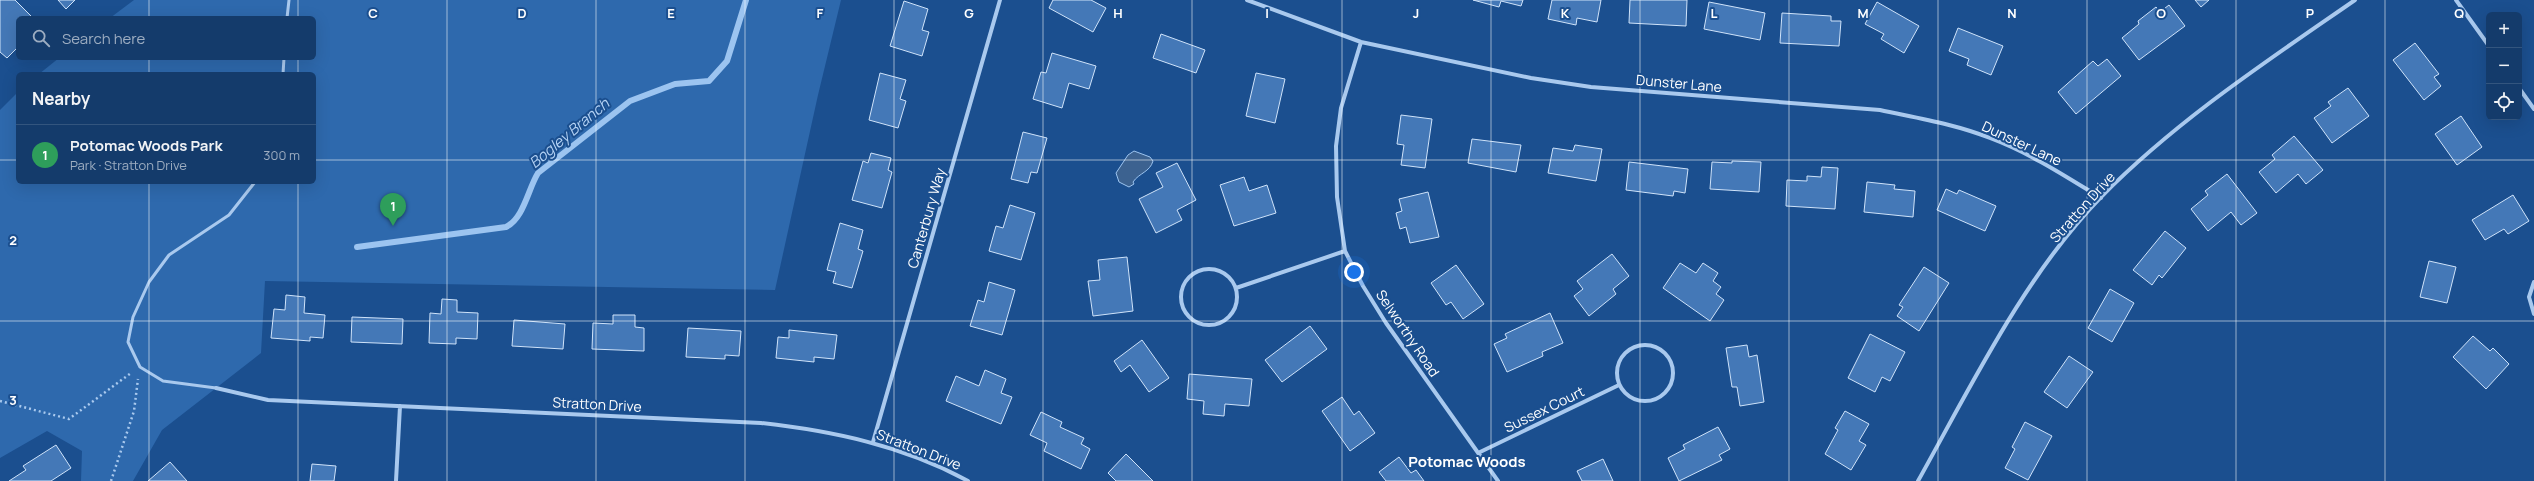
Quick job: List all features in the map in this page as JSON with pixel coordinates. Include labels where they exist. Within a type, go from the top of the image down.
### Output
[{"type":"street","name":"Canterbury Way","points":[[873,442],[1000,0]]},
{"type":"street","name":"Dunster Lane","points":[[1247,0],[1361,42],[1523,77],[1591,87],[1880,110],[1924,119],[1990,138],[2051,167],[2101,198]]},
{"type":"street","name":"Stratton Drive","points":[[1918,481],[1998,337],[2030,286],[2101,198],[2154,148],[2212,100],[2355,0]]},
{"type":"street","points":[[2456,0],[2486,42]]},
{"type":"street","name":"Selworthy Road","points":[[1361,42],[1341,108],[1336,146],[1337,197],[1345,251],[1363,286],[1386,323],[1498,481]]},
{"type":"street","points":[[2522,92],[2534,109]]},
{"type":"street","points":[[1236,288],[1345,251]]},
{"type":"street","points":[[1205,270],[1223,273],[1231,279],[1236,288],[1238,297],[1231,315],[1214,324],[1204,324],[1195,321],[1183,306],[1183,287],[1196,273],[1205,270]]},
{"type":"street","points":[[2534,282],[2529,297],[2534,314]]},
{"type":"street","points":[[1644,345],[1655,347],[1665,353],[1671,362],[1674,373],[1672,383],[1666,393],[1657,399],[1646,401],[1635,399],[1626,394],[1619,385],[1617,374],[1618,363],[1625,353],[1634,347],[1644,345]]},
{"type":"street","name":"Sussex Court","points":[[1478,453],[1619,385]]},
{"type":"street","name":"Stratton Drive","points":[[216,388],[268,400],[761,423],[832,433],[873,442],[925,461],[968,481]]},
{"type":"street","points":[[396,481],[400,406]]},
{"type":"lane","points":[[287,16],[289,0]]},
{"type":"lane","points":[[283,72],[284,60]]},
{"type":"lane","points":[[216,388],[163,381],[140,367],[128,342],[132,317],[149,282],[168,255],[229,215],[253,184]]},
{"type":"path","points":[[0,401],[69,419],[140,367]]},
{"type":"path","points":[[112,481],[134,411],[140,367]]},
{"type":"shaded area","points":[[134,0],[841,0],[818,95],[775,290],[265,281],[261,353],[162,430],[133,481],[81,481],[82,451],[47,431],[0,458],[0,110],[16,94],[16,184],[316,184],[316,72],[42,72],[56,60],[316,60],[316,16],[113,16]]},
{"type":"shaded area","points":[[1134,151],[1150,157],[1153,161],[1152,165],[1135,179],[1133,182],[1134,184],[1129,187],[1119,182],[1116,173],[1128,155]]},
{"type":"building","points":[[0,0],[15,0],[31,16],[16,16],[16,49],[7,58],[0,52]]},
{"type":"building","points":[[58,0],[75,0],[66,9]]},
{"type":"building","points":[[1053,0],[1091,0],[1106,8],[1093,32],[1049,8]]},
{"type":"building","points":[[1473,0],[1523,0],[1521,6],[1501,1],[1499,7]]},
{"type":"building","points":[[1552,0],[1601,0],[1597,22],[1577,18],[1576,25],[1548,19]]},
{"type":"building","points":[[1630,0],[1687,0],[1686,26],[1629,23]]},
{"type":"building","points":[[2195,0],[2209,0],[2201,7]]},
{"type":"building","points":[[904,1],[928,9],[922,30],[929,32],[922,56],[890,46]]},
{"type":"building","points":[[1709,2],[1765,13],[1760,40],[1704,29]]},
{"type":"building","points":[[1877,2],[1919,26],[1904,53],[1881,39],[1884,34],[1865,24]]},
{"type":"building","points":[[2169,5],[2185,26],[2139,60],[2122,38],[2139,24],[2138,21],[2156,7],[2160,12]]},
{"type":"building","points":[[1782,13],[1831,16],[1831,21],[1841,21],[1839,46],[1780,43]]},
{"type":"building","points":[[1958,28],[2003,46],[1991,75],[1967,65],[1969,59],[1949,51]]},
{"type":"building","points":[[1161,34],[1205,50],[1196,73],[1153,58]]},
{"type":"building","points":[[2415,43],[2439,74],[2434,77],[2441,86],[2424,100],[2393,60]]},
{"type":"building","points":[[1052,53],[1096,66],[1089,89],[1069,83],[1062,108],[1033,99],[1041,72],[1046,73]]},
{"type":"building","points":[[2107,59],[2121,76],[2076,114],[2058,92],[2093,61],[2098,66]]},
{"type":"building","points":[[880,73],[906,80],[900,99],[906,101],[898,128],[869,120]]},
{"type":"building","points":[[1256,73],[1285,79],[1275,123],[1246,116]]},
{"type":"building","points":[[2348,88],[2369,116],[2332,143],[2314,118],[2331,106],[2328,102]]},
{"type":"building","points":[[1401,115],[1432,119],[1425,168],[1401,165],[1404,145],[1397,144]]},
{"type":"building","points":[[2461,116],[2482,147],[2457,165],[2435,134]]},
{"type":"building","points":[[1023,132],[1047,138],[1037,173],[1031,172],[1028,183],[1011,179]]},
{"type":"building","points":[[2294,136],[2323,170],[2306,184],[2298,174],[2276,193],[2259,172],[2275,159],[2272,155]]},
{"type":"building","points":[[1472,139],[1521,145],[1516,172],[1468,163]]},
{"type":"building","points":[[1575,145],[1602,149],[1596,181],[1548,173],[1553,148],[1573,151]]},
{"type":"building","points":[[871,153],[891,158],[888,170],[892,172],[882,208],[852,200],[863,161],[868,163]]},
{"type":"building","points":[[1732,161],[1761,162],[1759,192],[1710,189],[1712,162],[1732,163]]},
{"type":"building","points":[[1629,162],[1688,169],[1685,193],[1674,191],[1673,196],[1626,190]]},
{"type":"building","points":[[1177,163],[1196,200],[1177,210],[1182,220],[1156,233],[1139,199],[1163,187],[1156,173]]},
{"type":"building","points":[[1822,167],[1838,168],[1835,209],[1786,206],[1787,180],[1807,181],[1807,176],[1821,177]]},
{"type":"building","points":[[2227,174],[2257,213],[2241,225],[2231,212],[2208,231],[2191,209],[2208,195],[2205,191]]},
{"type":"building","points":[[1244,177],[1249,191],[1267,185],[1276,213],[1234,226],[1220,185]]},
{"type":"building","points":[[1867,182],[1895,185],[1894,189],[1915,191],[1913,217],[1864,212]]},
{"type":"building","points":[[1946,189],[1957,194],[1959,190],[1996,206],[1985,231],[1937,210]]},
{"type":"building","points":[[1428,192],[1439,237],[1410,243],[1406,227],[1400,229],[1396,213],[1402,211],[1399,199]]},
{"type":"building","points":[[2513,195],[2529,221],[2508,234],[2504,229],[2485,240],[2472,220]]},
{"type":"building","points":[[1010,205],[1035,213],[1021,260],[989,251],[996,226],[1003,228]]},
{"type":"building","points":[[840,223],[863,230],[858,249],[863,251],[852,288],[833,283],[836,272],[827,270]]},
{"type":"building","points":[[2165,231],[2186,248],[2162,278],[2159,275],[2152,285],[2133,270]]},
{"type":"building","points":[[1612,254],[1629,276],[1613,289],[1616,294],[1589,316],[1574,296],[1583,289],[1577,281]]},
{"type":"building","points":[[1127,257],[1133,311],[1093,316],[1088,281],[1100,280],[1098,260]]},
{"type":"building","points":[[2429,261],[2456,267],[2447,303],[2420,297]]},
{"type":"building","points":[[1680,263],[1696,273],[1703,263],[1718,273],[1713,281],[1721,287],[1716,294],[1724,300],[1710,321],[1663,288]]},
{"type":"building","points":[[1456,265],[1484,304],[1463,319],[1451,302],[1446,305],[1431,283]]},
{"type":"building","points":[[1924,267],[1949,283],[1919,331],[1897,316],[1903,307],[1899,305]]},
{"type":"building","points":[[989,282],[1015,290],[1002,335],[970,326],[978,300],[984,302]]},
{"type":"building","points":[[2110,289],[2134,303],[2112,342],[2088,328]]},
{"type":"building","points":[[286,295],[305,297],[304,313],[325,315],[323,338],[310,337],[310,341],[271,338],[274,309],[285,310]]},
{"type":"building","points":[[442,299],[457,300],[457,312],[478,313],[477,339],[456,338],[456,344],[429,343],[430,313],[441,314]]},
{"type":"building","points":[[1550,313],[1563,343],[1542,352],[1543,356],[1507,372],[1494,344],[1507,338],[1505,334]]},
{"type":"building","points":[[613,315],[635,315],[635,327],[644,328],[644,351],[592,349],[593,323],[613,324]]},
{"type":"building","points":[[352,317],[403,319],[402,344],[351,342]]},
{"type":"building","points":[[514,320],[565,324],[563,349],[512,346]]},
{"type":"building","points":[[1310,326],[1327,349],[1282,382],[1265,360]]},
{"type":"building","points":[[688,328],[741,331],[739,356],[725,355],[725,359],[686,357]]},
{"type":"building","points":[[789,330],[837,335],[834,359],[814,357],[814,362],[776,358],[778,337],[789,338]]},
{"type":"building","points":[[1870,334],[1905,352],[1890,381],[1882,377],[1875,392],[1848,378]]},
{"type":"building","points":[[2473,336],[2490,351],[2493,348],[2509,364],[2486,389],[2453,357]]},
{"type":"building","points":[[1142,340],[1169,378],[1149,392],[1130,365],[1121,372],[1114,361]]},
{"type":"building","points":[[1747,345],[1749,357],[1757,355],[1764,402],[1740,406],[1737,387],[1732,387],[1726,348]]},
{"type":"building","points":[[2069,356],[2093,372],[2067,408],[2044,392]]},
{"type":"building","points":[[985,370],[1006,379],[1001,393],[1012,397],[1001,424],[946,401],[956,376],[979,386]]},
{"type":"building","points":[[1189,374],[1252,379],[1249,406],[1225,404],[1224,416],[1203,414],[1204,401],[1187,399]]},
{"type":"building","points":[[1342,397],[1354,415],[1359,411],[1375,433],[1350,451],[1322,411]]},
{"type":"building","points":[[1845,411],[1869,424],[1859,441],[1866,445],[1851,470],[1825,454],[1838,430],[1835,428]]},
{"type":"building","points":[[1041,412],[1062,422],[1060,427],[1084,438],[1081,444],[1090,449],[1081,469],[1044,451],[1047,443],[1030,435]]},
{"type":"building","points":[[2025,422],[2052,436],[2028,480],[2005,468],[2015,449],[2012,447]]},
{"type":"building","points":[[1718,427],[1730,449],[1719,455],[1722,460],[1679,481],[1668,458],[1685,449],[1683,445]]},
{"type":"building","points":[[56,445],[71,468],[51,481],[9,481],[26,470],[23,466]]},
{"type":"building","points":[[1126,454],[1153,481],[1116,481],[1108,473]]},
{"type":"building","points":[[1399,457],[1411,473],[1416,470],[1424,481],[1386,481],[1379,472]]},
{"type":"building","points":[[1603,459],[1613,481],[1582,481],[1577,471]]},
{"type":"building","points":[[170,462],[187,481],[148,481]]},
{"type":"building","points":[[312,464],[336,466],[334,481],[310,481]]},
{"type":"waterway","name":"Bogley Branch","points":[[357,247],[506,227],[517,217],[538,173],[630,101],[675,84],[709,81],[727,61],[746,0]]},
{"type":"place","name":"Potomac Woods Park","points":[[393,226]]},
{"type":"district","name":"Potomac Woods","points":[[1467,461]]}]
